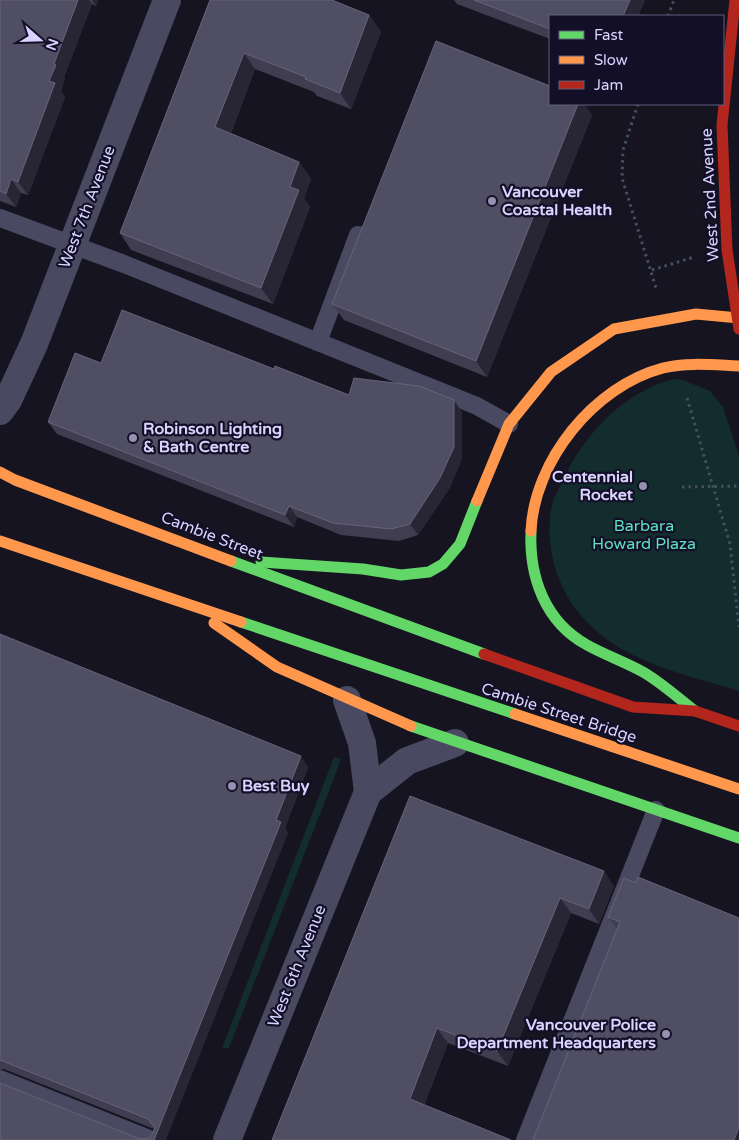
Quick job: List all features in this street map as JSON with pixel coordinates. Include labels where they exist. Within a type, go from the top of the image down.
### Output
[{"type":"main road","name":"West 2nd Avenue","points":[[735,0],[722,125],[727,250],[739,329]]},
{"type":"main road","points":[[225,558],[305,566],[354,568],[410,576],[431,572],[448,561],[460,544],[509,424],[551,372],[614,329],[696,314],[738,317]]},
{"type":"main road","points":[[695,711],[643,672],[580,642],[557,621],[539,594],[530,564],[531,526],[539,488],[555,453],[578,422],[606,396],[639,376],[676,364],[739,366]]},
{"type":"main road","name":"Cambie Street","points":[[0,472],[15,480],[414,628]]},
{"type":"main road","points":[[0,541],[184,603],[277,667],[347,700],[455,743],[739,838]]},
{"type":"main road","name":"Cambie Street Bridge","points":[[184,603],[368,667],[739,790]]},
{"type":"main road","name":"Cambie Street Bridge","points":[[414,628],[633,707],[695,711],[739,726]]},
{"type":"street","name":"West 7th Avenue","points":[[0,411],[8,400],[34,344],[167,0]]},
{"type":"street","name":"West 6th Avenue","points":[[227,1140],[368,792],[362,743],[347,700]]},
{"type":"street","name":"West 6th Avenue","points":[[368,792],[407,761],[455,743]]},
{"type":"lane","points":[[0,218],[73,244],[477,406],[509,424]]},
{"type":"lane","points":[[318,342],[358,235]]},
{"type":"lane","points":[[525,1140],[656,810]]},
{"type":"lane","points":[[0,1079],[152,1140]]},
{"type":"path","points":[[668,15],[674,0]]},
{"type":"path","points":[[638,105],[623,150],[622,178],[652,270],[658,297]]},
{"type":"path","points":[[652,270],[685,258],[700,256]]},
{"type":"path","points":[[685,390],[732,554],[739,628]]},
{"type":"path","points":[[682,487],[739,486]]},
{"type":"green space","name":"Barbara Howard Plaza","points":[[674,379],[683,380],[710,391],[723,407],[739,456],[739,691],[660,667],[623,650],[606,639],[591,626],[570,601],[556,571],[552,555],[550,522],[553,502],[580,450],[592,434],[621,406],[637,394],[655,385]]},
{"type":"green space","points":[[334,757],[340,759],[339,765],[229,1048],[222,1048]]},
{"type":"building","points":[[0,0],[78,0],[49,81],[55,83],[18,182],[11,179],[6,194],[0,191]]},
{"type":"building","points":[[210,0],[332,0],[369,15],[340,93],[305,79],[306,77],[244,53],[215,127],[299,162],[290,187],[299,190],[261,288],[120,233]]},
{"type":"building","points":[[474,0],[630,0],[623,15],[549,15],[549,29]]},
{"type":"building","points":[[436,41],[549,86],[549,105],[578,105],[476,361],[332,304]]},
{"type":"building","points":[[122,310],[274,369],[275,366],[349,395],[354,378],[419,386],[454,400],[454,447],[440,478],[410,524],[391,529],[333,523],[289,506],[285,515],[48,422],[75,353],[101,363]]},
{"type":"building","points":[[0,634],[301,756],[276,820],[281,822],[154,1140],[0,1140],[0,1083],[140,1139],[150,1138],[155,1128],[148,1119],[0,1060]]},
{"type":"building","points":[[410,796],[604,871],[589,909],[560,898],[497,1051],[437,1028],[410,1099],[511,1140],[272,1140]]},
{"type":"building","name":"Vancouver Police Department Headquarters","points":[[638,877],[739,918],[739,1127],[734,1140],[533,1140],[620,922],[608,917],[624,878],[636,883]]},
{"type":"traffic: fast","points":[[261,562],[363,569],[401,575],[429,572],[443,564],[460,544],[477,501]]},
{"type":"traffic: fast","points":[[531,531],[533,565],[537,581],[542,597],[560,624],[587,645],[650,676],[695,711]]},
{"type":"traffic: fast","points":[[231,561],[484,654]]},
{"type":"traffic: fast","points":[[241,622],[515,714]]},
{"type":"traffic: fast","points":[[411,726],[739,838]]},
{"type":"traffic: slow","points":[[477,501],[509,424],[551,372],[614,329],[696,314],[739,318]]},
{"type":"traffic: slow","points":[[531,531],[535,505],[543,479],[556,453],[572,430],[592,409],[614,391],[638,377],[672,366],[691,364],[739,366]]},
{"type":"traffic: slow","points":[[0,472],[15,480],[231,561]]},
{"type":"traffic: slow","points":[[0,541],[241,622]]},
{"type":"traffic: slow","points":[[214,623],[277,667],[411,726]]},
{"type":"traffic: slow","points":[[515,714],[739,789]]},
{"type":"traffic: jam","points":[[735,0],[722,125],[727,250],[739,329]]},
{"type":"traffic: jam","points":[[484,654],[633,707],[695,711],[739,726]]},
{"type":"place","name":"Vancouver Coastal Health","points":[[492,201]]},
{"type":"place","name":"Robinson Lighting & Bath Centre","points":[[133,438]]},
{"type":"place","name":"Centennial Rocket","points":[[643,486]]},
{"type":"place","name":"Best Buy","points":[[232,786]]},
{"type":"place","name":"Vancouver Police Department Headquarters","points":[[666,1034]]}]
